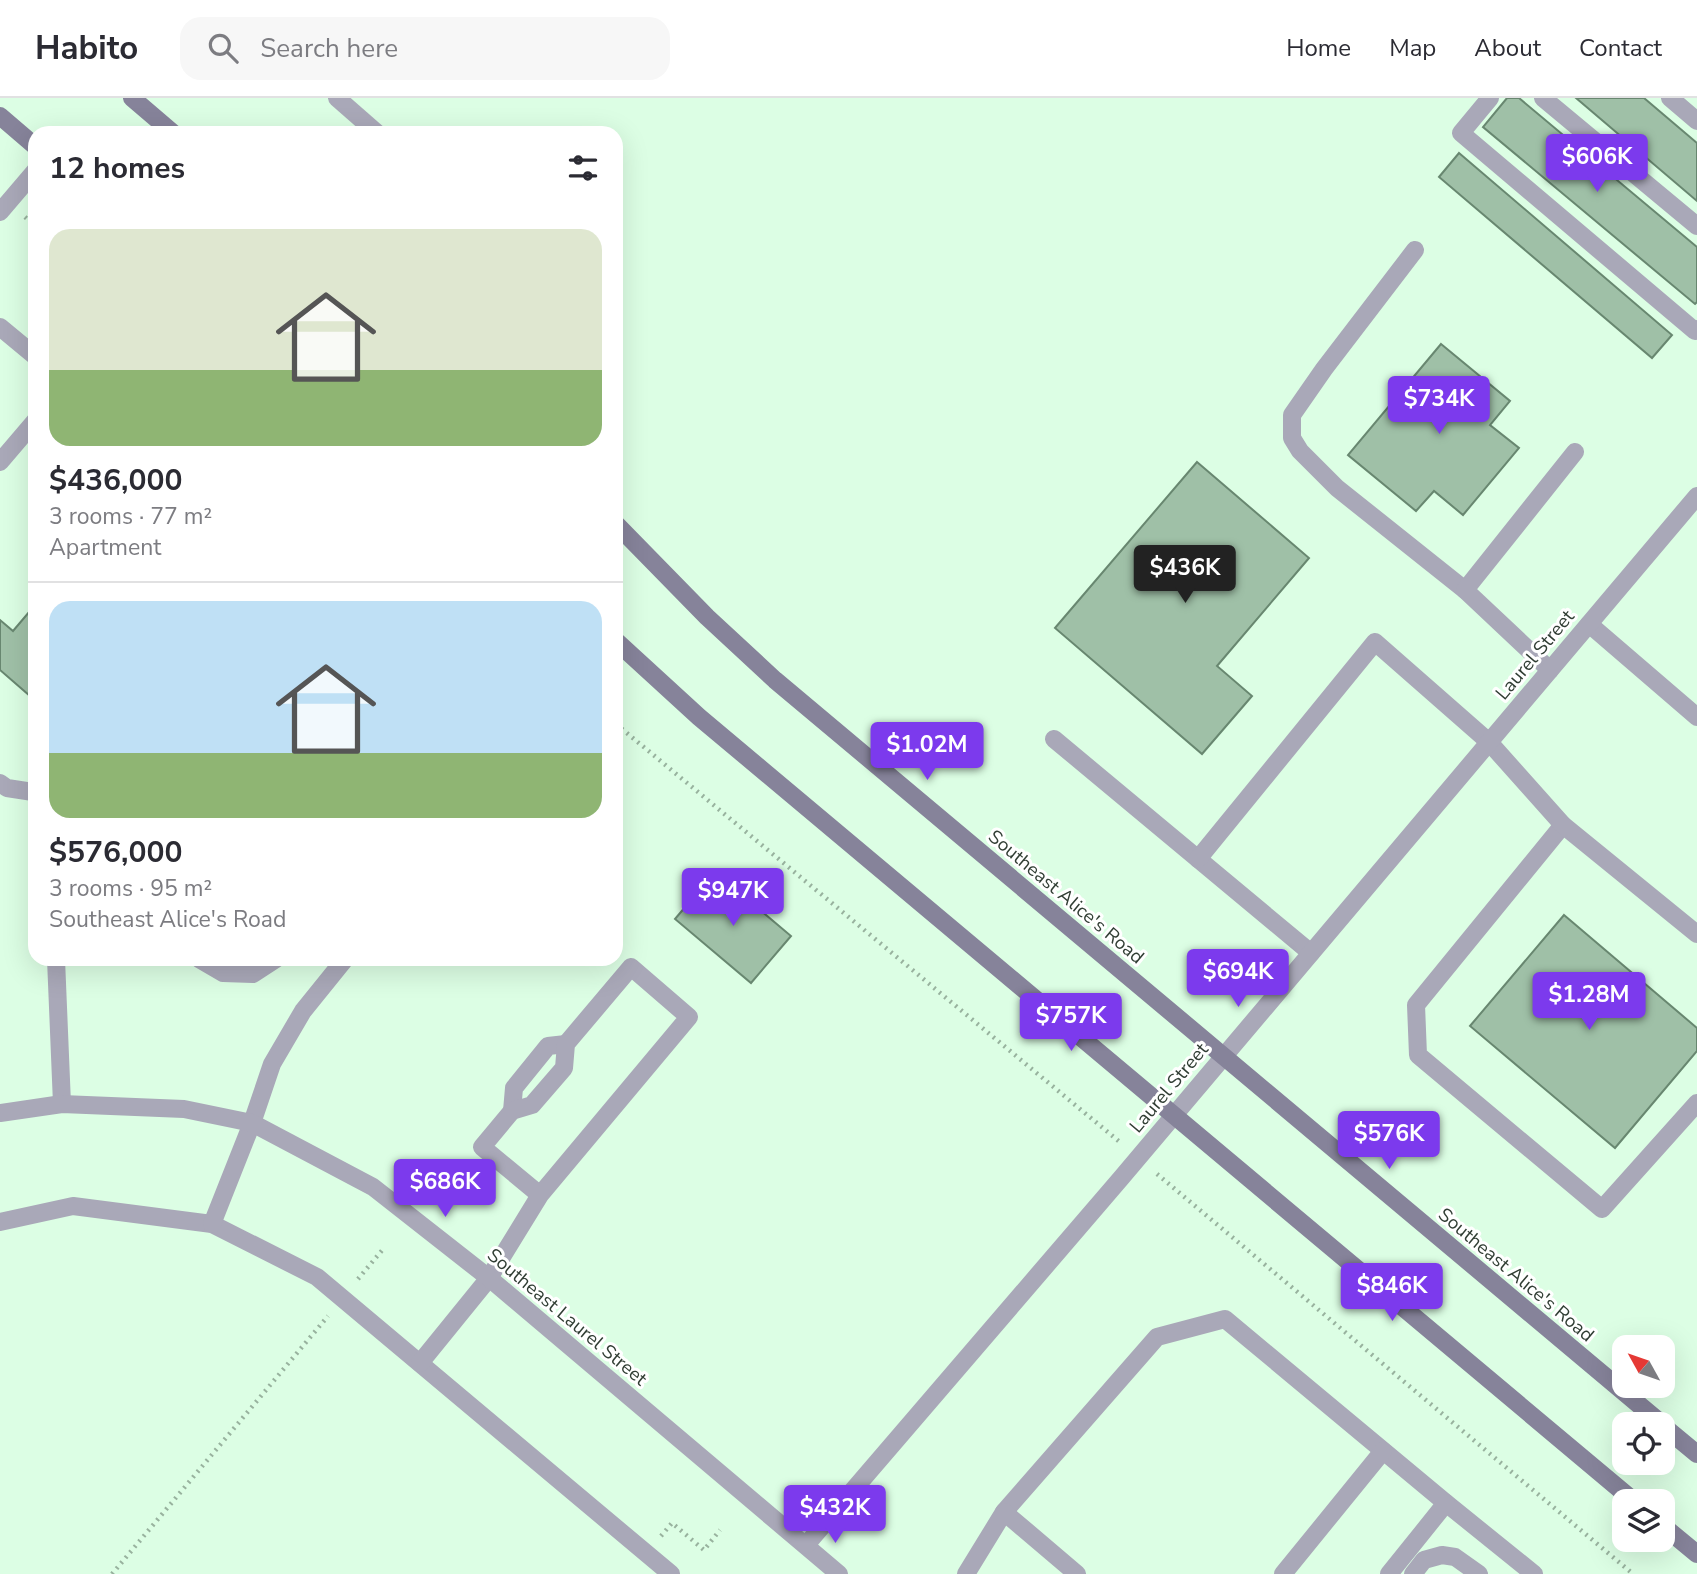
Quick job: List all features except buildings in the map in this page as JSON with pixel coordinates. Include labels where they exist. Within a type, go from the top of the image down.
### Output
[{"type":"main road","points":[[133,98],[165,126]]},
{"type":"main road","points":[[0,117],[28,140]]},
{"type":"main road","name":"Southeast Alice's Road","points":[[623,531],[707,617],[775,680],[1646,1412]]},
{"type":"main road","points":[[623,647],[699,718],[1620,1489]]},
{"type":"main road","name":"Southeast Alice's Road","points":[[1675,1436],[1697,1454]]},
{"type":"main road","points":[[1675,1536],[1697,1554]]},
{"type":"street","points":[[337,98],[369,126]]},
{"type":"street","points":[[1490,98],[1461,133],[1695,331],[1697,329]]},
{"type":"street","points":[[1543,98],[1697,226]]},
{"type":"street","points":[[1670,98],[1697,121]]},
{"type":"street","points":[[0,212],[28,179]]},
{"type":"street","points":[[1415,250],[1292,415],[1292,438],[1300,451],[1337,488],[1465,590],[1550,670]]},
{"type":"street","points":[[0,327],[28,350]]},
{"type":"street","points":[[0,462],[28,430]]},
{"type":"street","points":[[1465,590],[1575,452]]},
{"type":"street","name":"Laurel Street","points":[[806,1545],[1174,1115],[1697,496]]},
{"type":"street","points":[[1589,624],[1697,717]]},
{"type":"street","points":[[1198,859],[1375,642],[1489,742],[1563,825],[1697,934]]},
{"type":"street","points":[[1054,739],[1311,953]]},
{"type":"street","points":[[0,783],[7,788],[28,792]]},
{"type":"street","points":[[1563,825],[1416,1005],[1418,1055],[1602,1209],[1697,1103]]},
{"type":"street","points":[[56,966],[62,1104]]},
{"type":"street","points":[[212,966],[223,972],[253,974],[265,966]]},
{"type":"street","points":[[212,1224],[252,1124],[272,1063],[303,1011],[339,966]]},
{"type":"street","points":[[420,1363],[489,1278],[540,1195],[689,1017],[631,967],[566,1044],[564,1068],[532,1105],[512,1111],[482,1147],[540,1195]]},
{"type":"street","points":[[512,1111],[514,1088],[548,1046],[566,1044]]},
{"type":"street","name":"Southeast Laurel Street","points":[[0,1113],[62,1104],[184,1109],[252,1124],[373,1187],[489,1278],[839,1574]]},
{"type":"street","points":[[0,1222],[73,1206],[212,1224],[317,1277],[671,1574]]},
{"type":"street","points":[[967,1574],[1004,1512],[1157,1337],[1225,1319],[1534,1574]]},
{"type":"street","points":[[1283,1574],[1383,1451]]},
{"type":"street","points":[[1389,1574],[1446,1503]]},
{"type":"street","points":[[1004,1512],[1077,1574]]},
{"type":"street","points":[[1413,1574],[1424,1560],[1442,1555],[1455,1557],[1479,1574]]},
{"type":"path","points":[[623,730],[1100,1127]]},
{"type":"path","points":[[1180,1192],[1633,1574]]},
{"type":"path","points":[[112,1574],[384,1248]]}]
